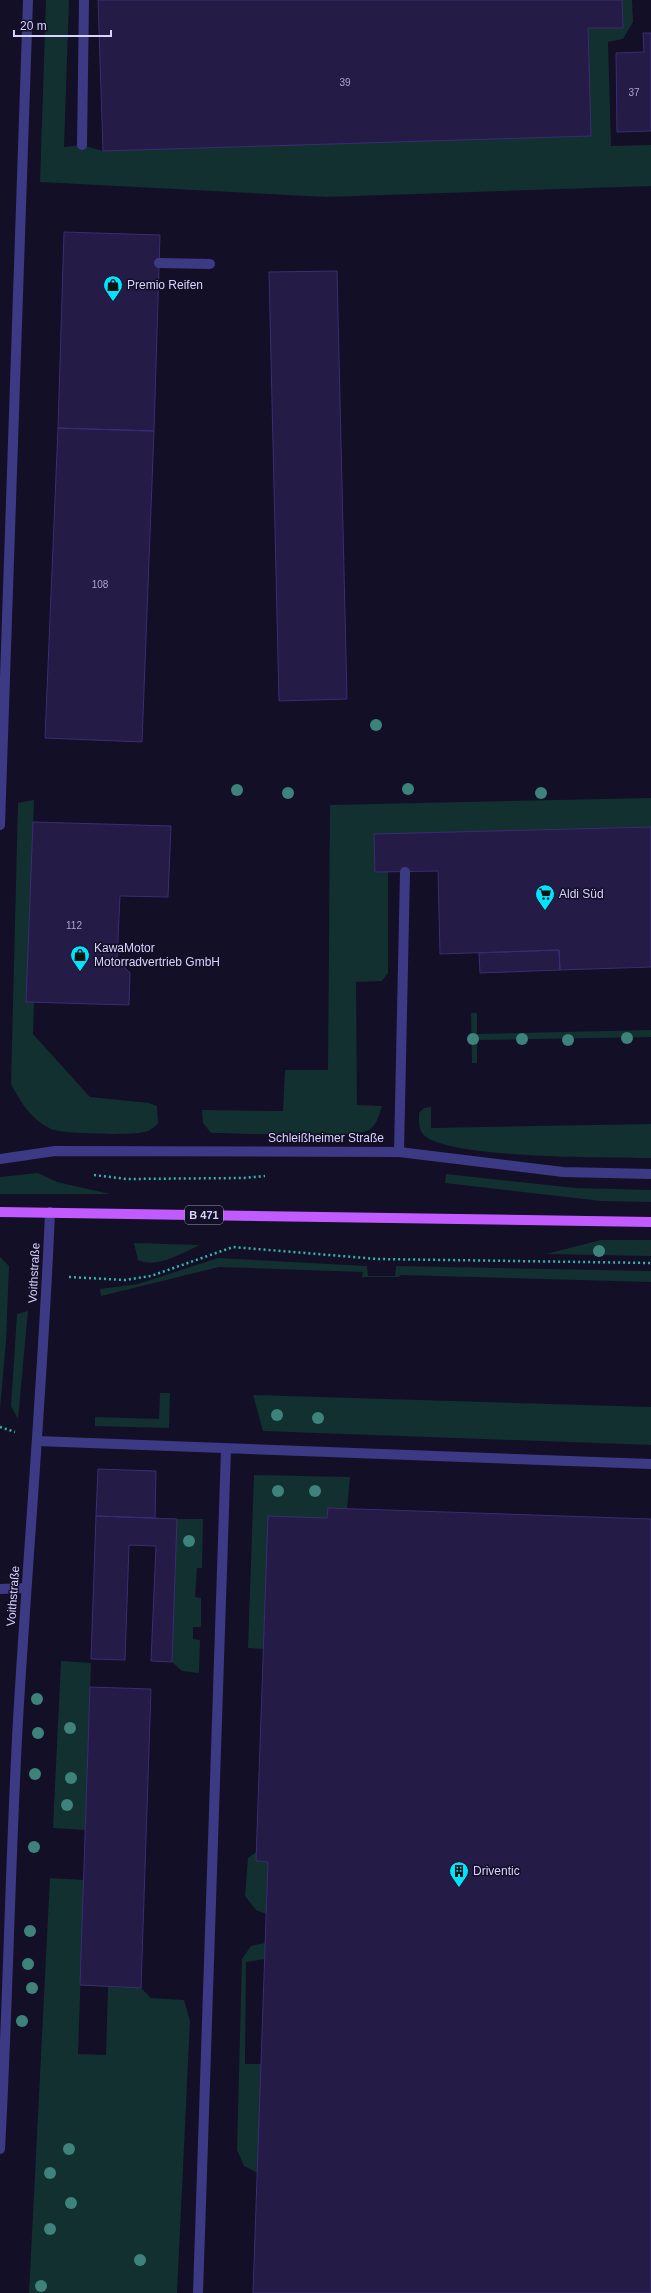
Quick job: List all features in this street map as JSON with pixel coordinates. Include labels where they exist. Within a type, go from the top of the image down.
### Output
[{"type":"main road","name":"B 471","points":[[0,1212],[651,1222]]},
{"type":"street","points":[[0,826],[28,0]]},
{"type":"street","points":[[82,145],[84,0]]},
{"type":"street","points":[[159,263],[210,264]]},
{"type":"street","points":[[399,1152],[405,872]]},
{"type":"street","name":"Schleißheimer Straße","points":[[0,1160],[55,1151],[399,1152],[563,1172],[651,1174]]},
{"type":"street","name":"Voithstraße","points":[[0,2149],[3,2026],[18,1724],[50,1212]]},
{"type":"street","points":[[36,1441],[651,1464]]},
{"type":"street","points":[[198,2293],[226,1449]]},
{"type":"street","points":[[0,1589],[26,1588]]},
{"type":"path","points":[[47,1276],[125,1280],[151,1276],[233,1247],[377,1259],[651,1263]]},
{"type":"green space","points":[[46,0],[69,0],[64,147],[82,145],[103,151],[591,136],[588,28],[623,28],[622,0],[632,0],[633,22],[623,39],[608,42],[611,146],[651,145],[651,186],[326,197],[40,182]]},
{"type":"green space","points":[[651,798],[651,827],[374,834],[375,872],[388,872],[388,973],[382,981],[356,982],[357,1105],[382,1106],[376,1123],[369,1130],[359,1133],[319,1135],[211,1133],[203,1123],[202,1110],[283,1111],[285,1070],[328,1070],[330,805]]},
{"type":"green space","points":[[34,800],[26,1002],[34,1002],[33,1034],[90,1097],[149,1103],[157,1106],[158,1124],[148,1131],[130,1134],[100,1134],[58,1131],[51,1129],[44,1125],[27,1110],[11,1084],[18,803]]},
{"type":"green space","points":[[471,1013],[477,1013],[477,1034],[651,1030],[651,1037],[477,1040],[477,1063],[472,1063]]},
{"type":"green space","points":[[431,1107],[431,1128],[651,1124],[651,1158],[568,1157],[497,1153],[441,1144],[425,1136],[420,1128],[419,1113],[424,1108]]},
{"type":"green space","points":[[38,1173],[57,1182],[110,1194],[0,1194],[0,1177]]},
{"type":"green space","points":[[446,1174],[576,1188],[651,1190],[651,1202],[601,1201],[445,1183]]},
{"type":"green space","points":[[601,1240],[651,1240],[651,1256],[546,1254]]},
{"type":"green space","points":[[134,1243],[200,1245],[177,1256],[153,1263],[138,1260]]},
{"type":"green space","points":[[0,1257],[9,1266],[6,1341],[0,1409]]},
{"type":"green space","points":[[218,1258],[367,1266],[368,1276],[395,1276],[396,1266],[651,1271],[651,1282],[400,1275],[399,1277],[362,1277],[363,1272],[219,1267],[101,1296],[100,1289],[138,1284]]},
{"type":"green space","points":[[28,1311],[18,1419],[11,1406],[17,1314]]},
{"type":"green space","points":[[160,1393],[170,1393],[169,1428],[95,1426],[95,1417],[159,1419]]},
{"type":"green space","points":[[253,1395],[651,1407],[651,1445],[263,1431]]},
{"type":"green space","points":[[254,1475],[350,1477],[347,1509],[328,1508],[327,1518],[263,1649],[248,1648]]},
{"type":"green space","points":[[177,1519],[203,1519],[202,1568],[197,1568],[195,1597],[201,1598],[201,1627],[193,1627],[193,1639],[200,1640],[199,1673],[182,1671],[172,1662]]},
{"type":"green space","points":[[61,1661],[91,1663],[85,1830],[53,1828]]},
{"type":"green space","points":[[256,1852],[256,1861],[268,1862],[266,1914],[256,1910],[245,1896],[248,1858]]},
{"type":"green space","points":[[50,1878],[84,1880],[78,2054],[106,2055],[108,1987],[141,1988],[151,1998],[184,2000],[190,2021],[177,2293],[29,2293]]},
{"type":"green space","points":[[265,1943],[265,1959],[246,1962],[245,2064],[261,2064],[258,2173],[244,2166],[237,2150],[242,1959],[251,1946]]},
{"type":"building","points":[[98,0],[622,0],[623,28],[588,28],[591,136],[103,151]]},
{"type":"building","points":[[643,33],[651,33],[651,131],[617,132],[616,53],[644,52]]},
{"type":"building","points":[[64,232],[160,235],[154,431],[58,428]]},
{"type":"building","points":[[337,271],[347,699],[279,701],[269,272]]},
{"type":"building","points":[[58,428],[154,431],[142,742],[45,738]]},
{"type":"building","points":[[33,822],[171,826],[168,897],[120,896],[117,960],[130,973],[129,1005],[26,1002]]},
{"type":"building","name":"Aldi Süd","points":[[651,827],[651,967],[560,970],[559,950],[440,954],[438,871],[375,872],[374,834]]},
{"type":"building","points":[[559,950],[560,970],[480,973],[479,953]]},
{"type":"building","points":[[98,1469],[156,1471],[155,1518],[96,1516]]},
{"type":"building","name":"Driventic","points":[[328,1508],[651,1519],[651,2293],[253,2293],[268,1862],[256,1861],[268,1516],[327,1518]]},
{"type":"building","points":[[96,1516],[177,1519],[172,1662],[151,1661],[156,1546],[129,1545],[125,1660],[91,1659]]},
{"type":"building","points":[[90,1687],[151,1689],[141,1988],[80,1985]]},
{"type":"place","name":"Premio Reifen","points":[[113,302]]},
{"type":"place","name":"Aldi Süd","points":[[545,911]]},
{"type":"place","name":"KawaMotor Motorradvertrieb GmbH","points":[[80,972]]},
{"type":"place","name":"Driventic","points":[[459,1888]]}]
